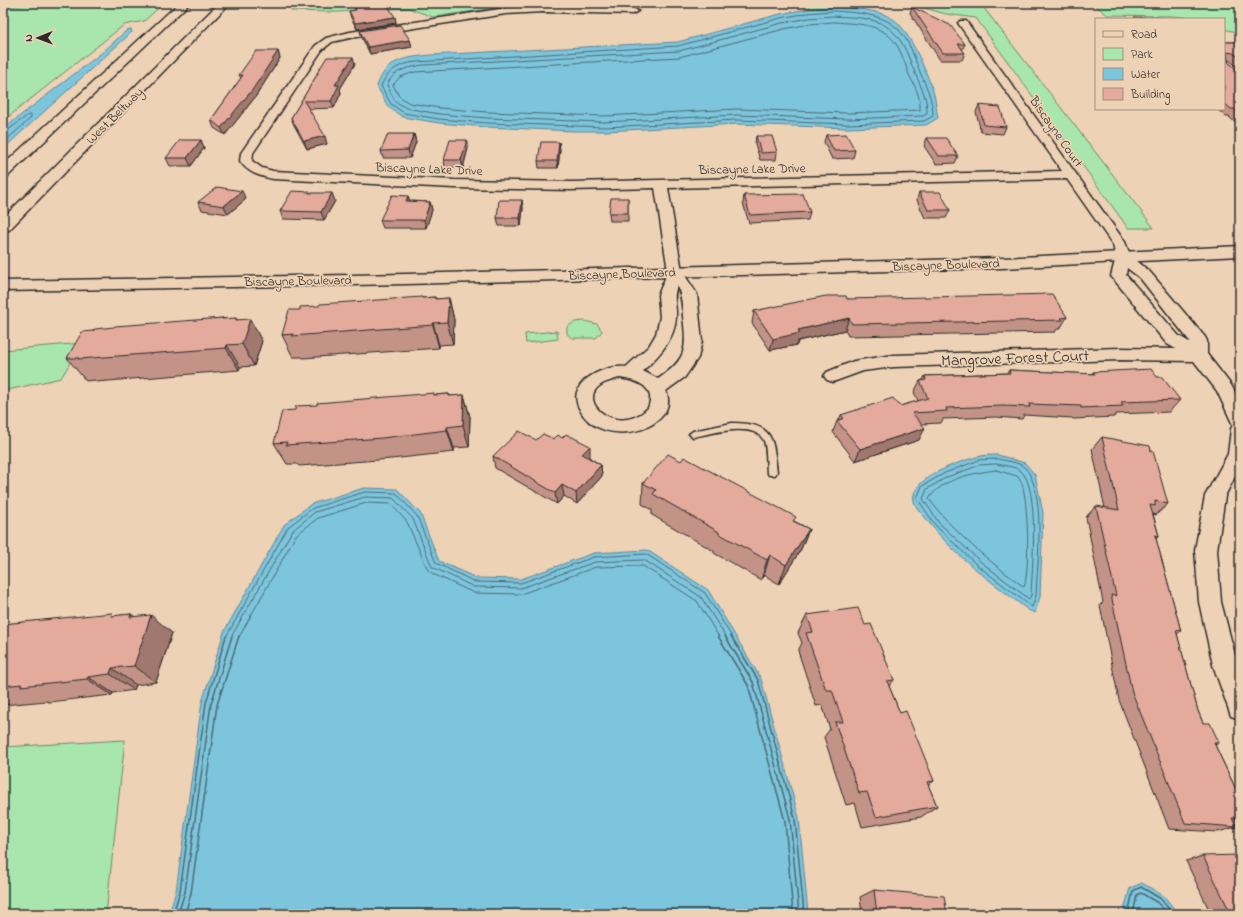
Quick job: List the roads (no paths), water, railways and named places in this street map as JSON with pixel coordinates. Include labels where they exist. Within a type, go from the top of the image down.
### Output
[{"type":"main road","points":[[3,173],[186,3]]},
{"type":"main road","name":"West Beltway","points":[[3,228],[225,3]]},
{"type":"main road","name":"Biscayne Boulevard","points":[[9,286],[407,279],[961,264],[1240,251]]},
{"type":"street","name":"Biscayne Lake Drive","points":[[633,11],[543,9],[506,11],[350,35],[329,40],[318,48],[247,154],[246,161],[250,167],[260,173],[273,175],[507,185],[661,184],[1070,175]]},
{"type":"street","name":"Biscayne Court","points":[[963,23],[1120,246],[1123,257]]},
{"type":"street","points":[[656,389],[679,373],[690,358],[694,341],[689,294],[675,271],[661,184]]},
{"type":"street","points":[[1199,355],[1199,341],[1145,275],[1123,257],[1118,276],[1173,340],[1199,355],[1225,390],[1240,422]]},
{"type":"street","points":[[630,373],[655,350],[664,334],[668,317],[666,294],[675,271]]},
{"type":"street","name":"Mangrove Forest Court","points":[[833,376],[860,365],[894,361],[1120,354],[1199,355]]},
{"type":"street","points":[[618,372],[641,376],[650,382],[656,389],[659,398],[658,406],[653,415],[644,422],[632,426],[619,427],[606,425],[596,420],[588,412],[584,403],[584,394],[588,386],[596,379],[607,374],[618,372]]},
{"type":"street","points":[[1240,429],[1237,454],[1215,496],[1206,550],[1210,602],[1225,665],[1240,707]]},
{"type":"lane","points":[[692,434],[742,425],[760,432],[767,438],[772,472]]},
{"type":"water","points":[[833,7],[872,11],[886,15],[899,24],[917,52],[934,94],[938,118],[926,125],[848,128],[737,124],[605,131],[573,131],[486,127],[439,123],[403,117],[388,107],[377,86],[386,70],[392,65],[398,61],[413,57],[678,42],[780,14],[808,9]]},
{"type":"water","points":[[131,29],[132,32],[3,149],[3,129],[104,51],[127,30]]},
{"type":"water","points":[[998,455],[1025,463],[1035,475],[1043,513],[1040,597],[1035,613],[1028,610],[986,578],[959,555],[935,530],[915,505],[914,501],[914,493],[919,485],[937,472],[969,459]]},
{"type":"water","points":[[364,488],[397,489],[420,513],[439,561],[476,578],[521,579],[594,553],[647,550],[708,590],[761,679],[799,818],[808,914],[169,914],[176,891],[202,702],[224,632],[284,525],[311,504]]},
{"type":"water","points":[[1142,883],[1164,896],[1178,914],[1124,914],[1130,888]]},
{"type":"waterway","points":[[3,6],[30,3]]}]
